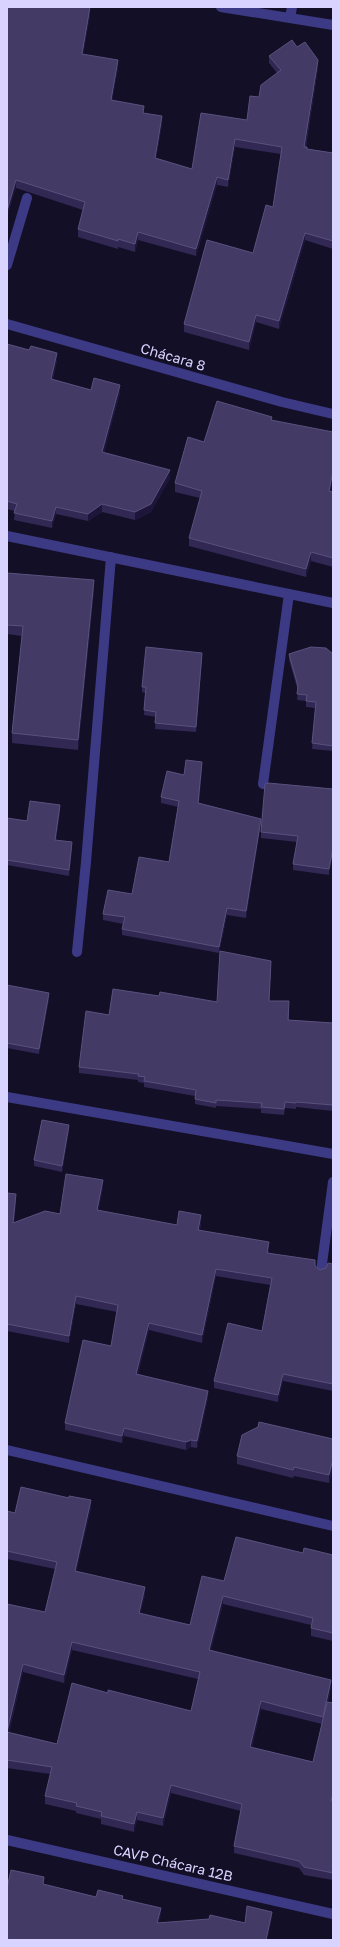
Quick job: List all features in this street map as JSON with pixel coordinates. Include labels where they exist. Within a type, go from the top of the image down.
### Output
[{"type":"street","points":[[221,7],[333,25]]},
{"type":"street","points":[[290,18],[292,7]]},
{"type":"street","points":[[7,265],[27,198]]},
{"type":"street","name":"Chácara 8","points":[[7,324],[282,402],[333,414]]},
{"type":"street","points":[[7,536],[333,603]]},
{"type":"street","points":[[77,952],[86,862],[111,557]]},
{"type":"street","points":[[263,784],[289,594]]},
{"type":"street","points":[[7,1097],[333,1154]]},
{"type":"street","points":[[321,1271],[333,1182]]},
{"type":"street","points":[[7,1450],[333,1526]]},
{"type":"street","name":"CAVP Chácara 12B","points":[[7,1840],[333,1914]]},
{"type":"building","points":[[7,7],[90,7],[82,54],[118,60],[111,100],[144,106],[143,113],[162,116],[155,158],[192,169],[201,113],[247,120],[250,96],[259,97],[261,85],[281,70],[269,56],[292,40],[297,47],[305,42],[318,60],[304,147],[307,147],[307,149],[333,153],[333,241],[305,233],[279,321],[256,315],[249,342],[184,324],[207,240],[253,253],[266,205],[273,207],[282,147],[235,139],[228,180],[217,177],[196,249],[138,232],[135,244],[118,239],[118,241],[78,229],[85,202],[16,180],[7,211]]},
{"type":"building","points":[[7,344],[29,350],[31,346],[57,353],[51,379],[91,390],[94,378],[120,385],[102,452],[170,470],[151,504],[135,512],[102,504],[88,514],[56,507],[52,521],[14,513],[17,504],[7,501]]},
{"type":"building","points":[[217,401],[272,417],[271,420],[333,432],[333,471],[329,491],[333,492],[333,558],[311,552],[306,569],[189,538],[202,491],[175,483],[188,437],[204,442]]},
{"type":"building","points":[[7,573],[94,580],[78,740],[12,733],[23,626],[7,625]]},
{"type":"building","points":[[146,647],[202,653],[196,727],[155,723],[156,712],[144,710],[146,687],[142,687]]},
{"type":"building","points":[[311,647],[326,648],[333,654],[333,746],[312,743],[316,702],[306,701],[307,695],[297,694],[298,686],[289,654]]},
{"type":"building","points":[[186,760],[202,762],[198,803],[261,819],[246,911],[227,908],[219,947],[122,929],[125,917],[103,914],[108,890],[132,894],[139,857],[169,862],[179,801],[161,797],[167,771],[184,775]]},
{"type":"building","points":[[268,783],[333,789],[333,848],[329,869],[293,864],[298,836],[261,832],[265,784]]},
{"type":"building","points":[[30,801],[60,805],[55,840],[72,842],[69,870],[7,860],[7,818],[27,821]]},
{"type":"building","points":[[220,951],[271,961],[269,1001],[289,1001],[288,1020],[333,1023],[333,1105],[285,1102],[284,1109],[261,1107],[262,1103],[216,1100],[216,1103],[195,1099],[196,1090],[144,1081],[145,1077],[138,1076],[139,1074],[79,1067],[86,1011],[109,1015],[113,989],[159,996],[160,992],[217,1002]]},
{"type":"building","points":[[7,985],[49,993],[39,1049],[7,1043]]},
{"type":"building","points":[[42,1120],[69,1125],[62,1166],[34,1160]]},
{"type":"building","points":[[66,1174],[103,1180],[97,1210],[177,1225],[179,1211],[201,1215],[198,1230],[269,1242],[267,1253],[315,1260],[315,1266],[320,1270],[326,1268],[328,1263],[333,1264],[333,1384],[283,1374],[278,1395],[214,1381],[228,1323],[262,1331],[272,1278],[216,1269],[202,1335],[149,1323],[136,1374],[208,1391],[197,1441],[191,1440],[186,1442],[124,1428],[122,1436],[65,1423],[83,1340],[111,1346],[118,1305],[76,1296],[69,1336],[7,1324],[7,1193],[16,1194],[13,1223],[45,1211],[60,1214]]},
{"type":"building","points":[[259,1422],[333,1439],[333,1459],[329,1475],[294,1467],[293,1470],[237,1456],[242,1435],[258,1427]]},
{"type":"building","points":[[21,1487],[69,1498],[69,1496],[91,1500],[75,1571],[145,1587],[139,1613],[190,1625],[202,1576],[224,1581],[236,1537],[303,1553],[304,1548],[333,1555],[333,1633],[311,1628],[313,1618],[223,1596],[209,1650],[331,1680],[323,1717],[261,1701],[250,1747],[313,1762],[327,1702],[333,1703],[333,1794],[331,1801],[333,1801],[333,1873],[304,1867],[299,1861],[234,1846],[242,1804],[171,1785],[163,1818],[137,1812],[134,1824],[101,1816],[102,1812],[76,1806],[77,1803],[45,1796],[52,1767],[7,1760],[7,1604],[45,1612],[57,1562],[7,1551],[7,1511],[15,1513]],"holes":[[[72,1642],[200,1672],[191,1711],[108,1690],[108,1693],[72,1683],[57,1744],[7,1732],[23,1664],[64,1675]]]},
{"type":"building","points":[[11,1870],[44,1877],[43,1884],[96,1897],[98,1890],[123,1896],[122,1899],[161,1908],[157,1923],[209,1919],[210,1915],[245,1923],[247,1906],[272,1912],[266,1940],[7,1940],[7,1888]]}]
